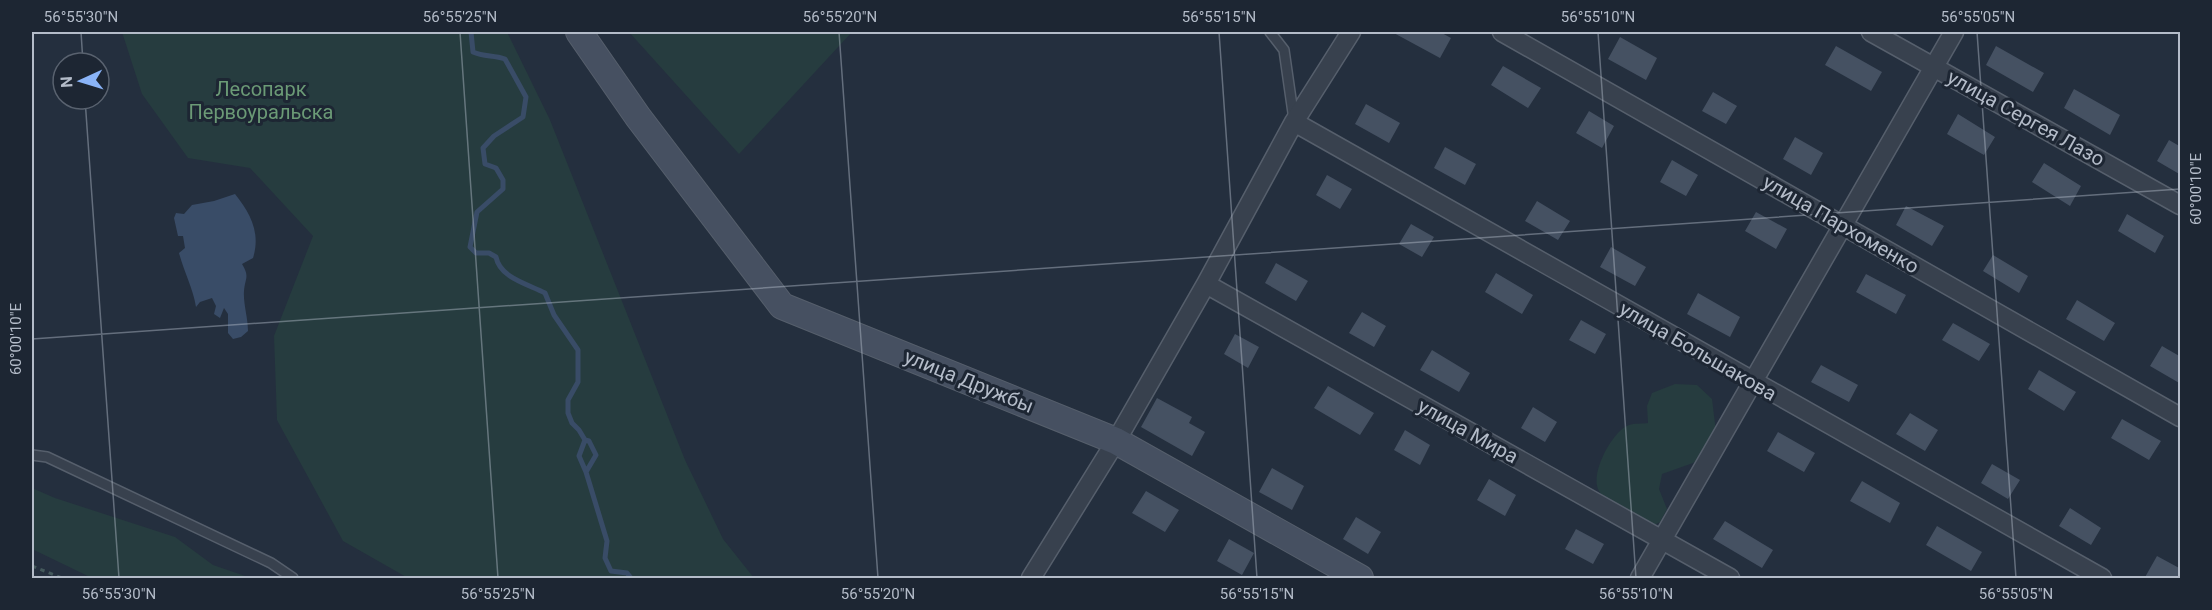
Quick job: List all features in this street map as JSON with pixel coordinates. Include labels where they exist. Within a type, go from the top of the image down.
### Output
[{"type":"street","name":"улица Дружбы","points":[[579,32],[638,117],[782,306],[1116,441],[1360,579]]},
{"type":"street","points":[[1031,579],[1116,441],[1206,284],[1294,122],[1351,32]]},
{"type":"street","name":"улица Пархоменко","points":[[1502,32],[2181,417]]},
{"type":"street","name":"улица Сергея Лазо","points":[[1871,32],[2181,205]]},
{"type":"street","points":[[1640,579],[1954,32]]},
{"type":"street","name":"улица Большакова","points":[[1294,122],[2102,579]]},
{"type":"street","name":"улица Мира","points":[[1206,284],[1730,579]]},
{"type":"lane","points":[[1270,32],[1284,50],[1294,122]]},
{"type":"lane","points":[[32,454],[47,457],[272,563],[293,579]]},
{"type":"path","points":[[32,566],[62,579]]},
{"type":"green space","name":"Лесопарк Первоуральска","points":[[122,32],[507,32],[550,120],[685,460],[723,539],[754,578],[408,578],[343,541],[277,420],[274,336],[313,236],[250,168],[188,158],[142,94]]},
{"type":"green space","points":[[629,32],[852,32],[739,154]]},
{"type":"green space","points":[[1675,384],[1697,385],[1712,399],[1716,432],[1705,454],[1693,463],[1662,474],[1659,489],[1667,509],[1660,522],[1652,526],[1623,512],[1603,497],[1597,484],[1597,475],[1609,444],[1622,429],[1633,424],[1648,423],[1647,406],[1652,393]]},
{"type":"green space","points":[[32,488],[55,498],[175,537],[213,565],[251,578],[92,578],[32,549]]},
{"type":"water","points":[[235,194],[253,223],[256,240],[253,258],[242,264],[246,275],[244,296],[248,331],[241,337],[233,339],[228,333],[228,314],[224,308],[220,318],[214,314],[216,306],[212,298],[200,302],[196,307],[179,253],[185,248],[183,236],[178,236],[174,218],[176,213],[184,214],[192,205]]},
{"type":"building","points":[[1392,32],[1440,32],[1451,38],[1440,58]]},
{"type":"building","points":[[1620,37],[1657,58],[1646,80],[1608,59]]},
{"type":"building","points":[[1836,46],[1882,72],[1871,91],[1825,65]]},
{"type":"building","points":[[1996,46],[2044,73],[2033,92],[1986,65]]},
{"type":"building","points":[[1503,66],[1541,88],[1528,108],[1491,85]]},
{"type":"building","points":[[2074,89],[2120,115],[2110,135],[2064,108]]},
{"type":"building","points":[[1713,92],[1737,106],[1726,124],[1702,111]]},
{"type":"building","points":[[1366,104],[1400,123],[1389,143],[1355,124]]},
{"type":"building","points":[[1589,111],[1614,126],[1602,148],[1576,133]]},
{"type":"building","points":[[1958,114],[1995,137],[1984,155],[1947,134]]},
{"type":"building","points":[[1795,137],[1823,153],[1811,175],[1783,159]]},
{"type":"building","points":[[2169,140],[2181,147],[2181,175],[2157,161]]},
{"type":"building","points":[[1445,147],[1476,164],[1465,185],[1434,168]]},
{"type":"building","points":[[1672,160],[1698,175],[1686,196],[1660,182]]},
{"type":"building","points":[[2044,163],[2081,186],[2070,206],[2032,182]]},
{"type":"building","points":[[1327,175],[1352,189],[1340,209],[1316,195]]},
{"type":"building","points":[[1537,201],[1570,221],[1558,240],[1525,221]]},
{"type":"building","points":[[1906,206],[1944,226],[1932,246],[1896,225]]},
{"type":"building","points":[[1756,212],[1787,229],[1776,249],[1745,231]]},
{"type":"building","points":[[2127,214],[2164,236],[2155,253],[2118,231]]},
{"type":"building","points":[[1411,224],[1434,237],[1422,257],[1399,244]]},
{"type":"building","points":[[1611,247],[1646,267],[1635,286],[1600,267]]},
{"type":"building","points":[[1993,255],[2028,276],[2019,293],[1983,271]]},
{"type":"building","points":[[1276,263],[1308,281],[1296,301],[1265,283]]},
{"type":"building","points":[[1496,273],[1533,295],[1522,314],[1485,292]]},
{"type":"building","points":[[1866,274],[1906,295],[1896,314],[1856,292]]},
{"type":"building","points":[[1698,293],[1740,317],[1730,337],[1687,314]]},
{"type":"building","points":[[2077,300],[2115,323],[2104,341],[2066,319]]},
{"type":"building","points":[[1362,312],[1386,326],[1374,347],[1349,333]]},
{"type":"building","points":[[1581,320],[1606,334],[1595,354],[1569,340]]},
{"type":"building","points":[[1953,323],[1990,344],[1979,361],[1942,340]]},
{"type":"building","points":[[1235,334],[1259,347],[1248,368],[1224,354]]},
{"type":"building","points":[[2162,346],[2181,357],[2181,384],[2150,366]]},
{"type":"building","points":[[1432,350],[1470,373],[1459,392],[1420,370]]},
{"type":"building","points":[[1821,365],[1858,385],[1849,402],[1811,382]]},
{"type":"building","points":[[2039,370],[2076,392],[2064,411],[2028,389]]},
{"type":"building","points":[[1328,386],[1374,413],[1360,435],[1314,408]]},
{"type":"building","points":[[1157,398],[1192,417],[1189,423],[1205,432],[1192,456],[1141,427]]},
{"type":"building","points":[[1533,407],[1557,422],[1545,442],[1521,428]]},
{"type":"building","points":[[1910,413],[1938,430],[1925,451],[1896,434]]},
{"type":"building","points":[[2122,419],[2161,441],[2149,460],[2111,438]]},
{"type":"building","points":[[1405,430],[1430,445],[1420,465],[1394,450]]},
{"type":"building","points":[[1778,432],[1815,453],[1804,472],[1767,451]]},
{"type":"building","points":[[1992,464],[2020,480],[2008,499],[1981,483]]},
{"type":"building","points":[[1272,468],[1304,486],[1292,510],[1259,492]]},
{"type":"building","points":[[1489,479],[1516,495],[1505,516],[1477,500]]},
{"type":"building","points":[[1862,481],[1900,503],[1890,523],[1850,501]]},
{"type":"building","points":[[1146,491],[1179,510],[1165,532],[1132,513]]},
{"type":"building","points":[[2070,508],[2101,528],[2091,545],[2059,526]]},
{"type":"building","points":[[1356,517],[1381,532],[1368,554],[1343,539]]},
{"type":"building","points":[[1725,521],[1773,550],[1762,568],[1713,539]]},
{"type":"building","points":[[1937,526],[1982,552],[1971,571],[1926,545]]},
{"type":"building","points":[[1576,529],[1604,544],[1593,564],[1565,549]]},
{"type":"building","points":[[1229,539],[1254,553],[1242,575],[1217,561]]},
{"type":"building","points":[[2157,556],[2181,569],[2181,579],[2144,579]]},
{"type":"waterway","points":[[471,32],[473,52],[505,59],[526,97],[523,117],[494,136],[483,148],[485,164],[496,168],[503,180],[503,189],[477,212],[470,247],[476,253],[489,253],[496,257],[503,270],[509,275],[545,293],[554,315],[578,350],[578,382],[568,400],[568,413],[572,423],[585,440],[589,441],[596,455],[586,472],[607,541],[605,558],[611,571],[627,573],[631,578]]},
{"type":"waterway","points":[[585,440],[579,456],[586,472]]}]
